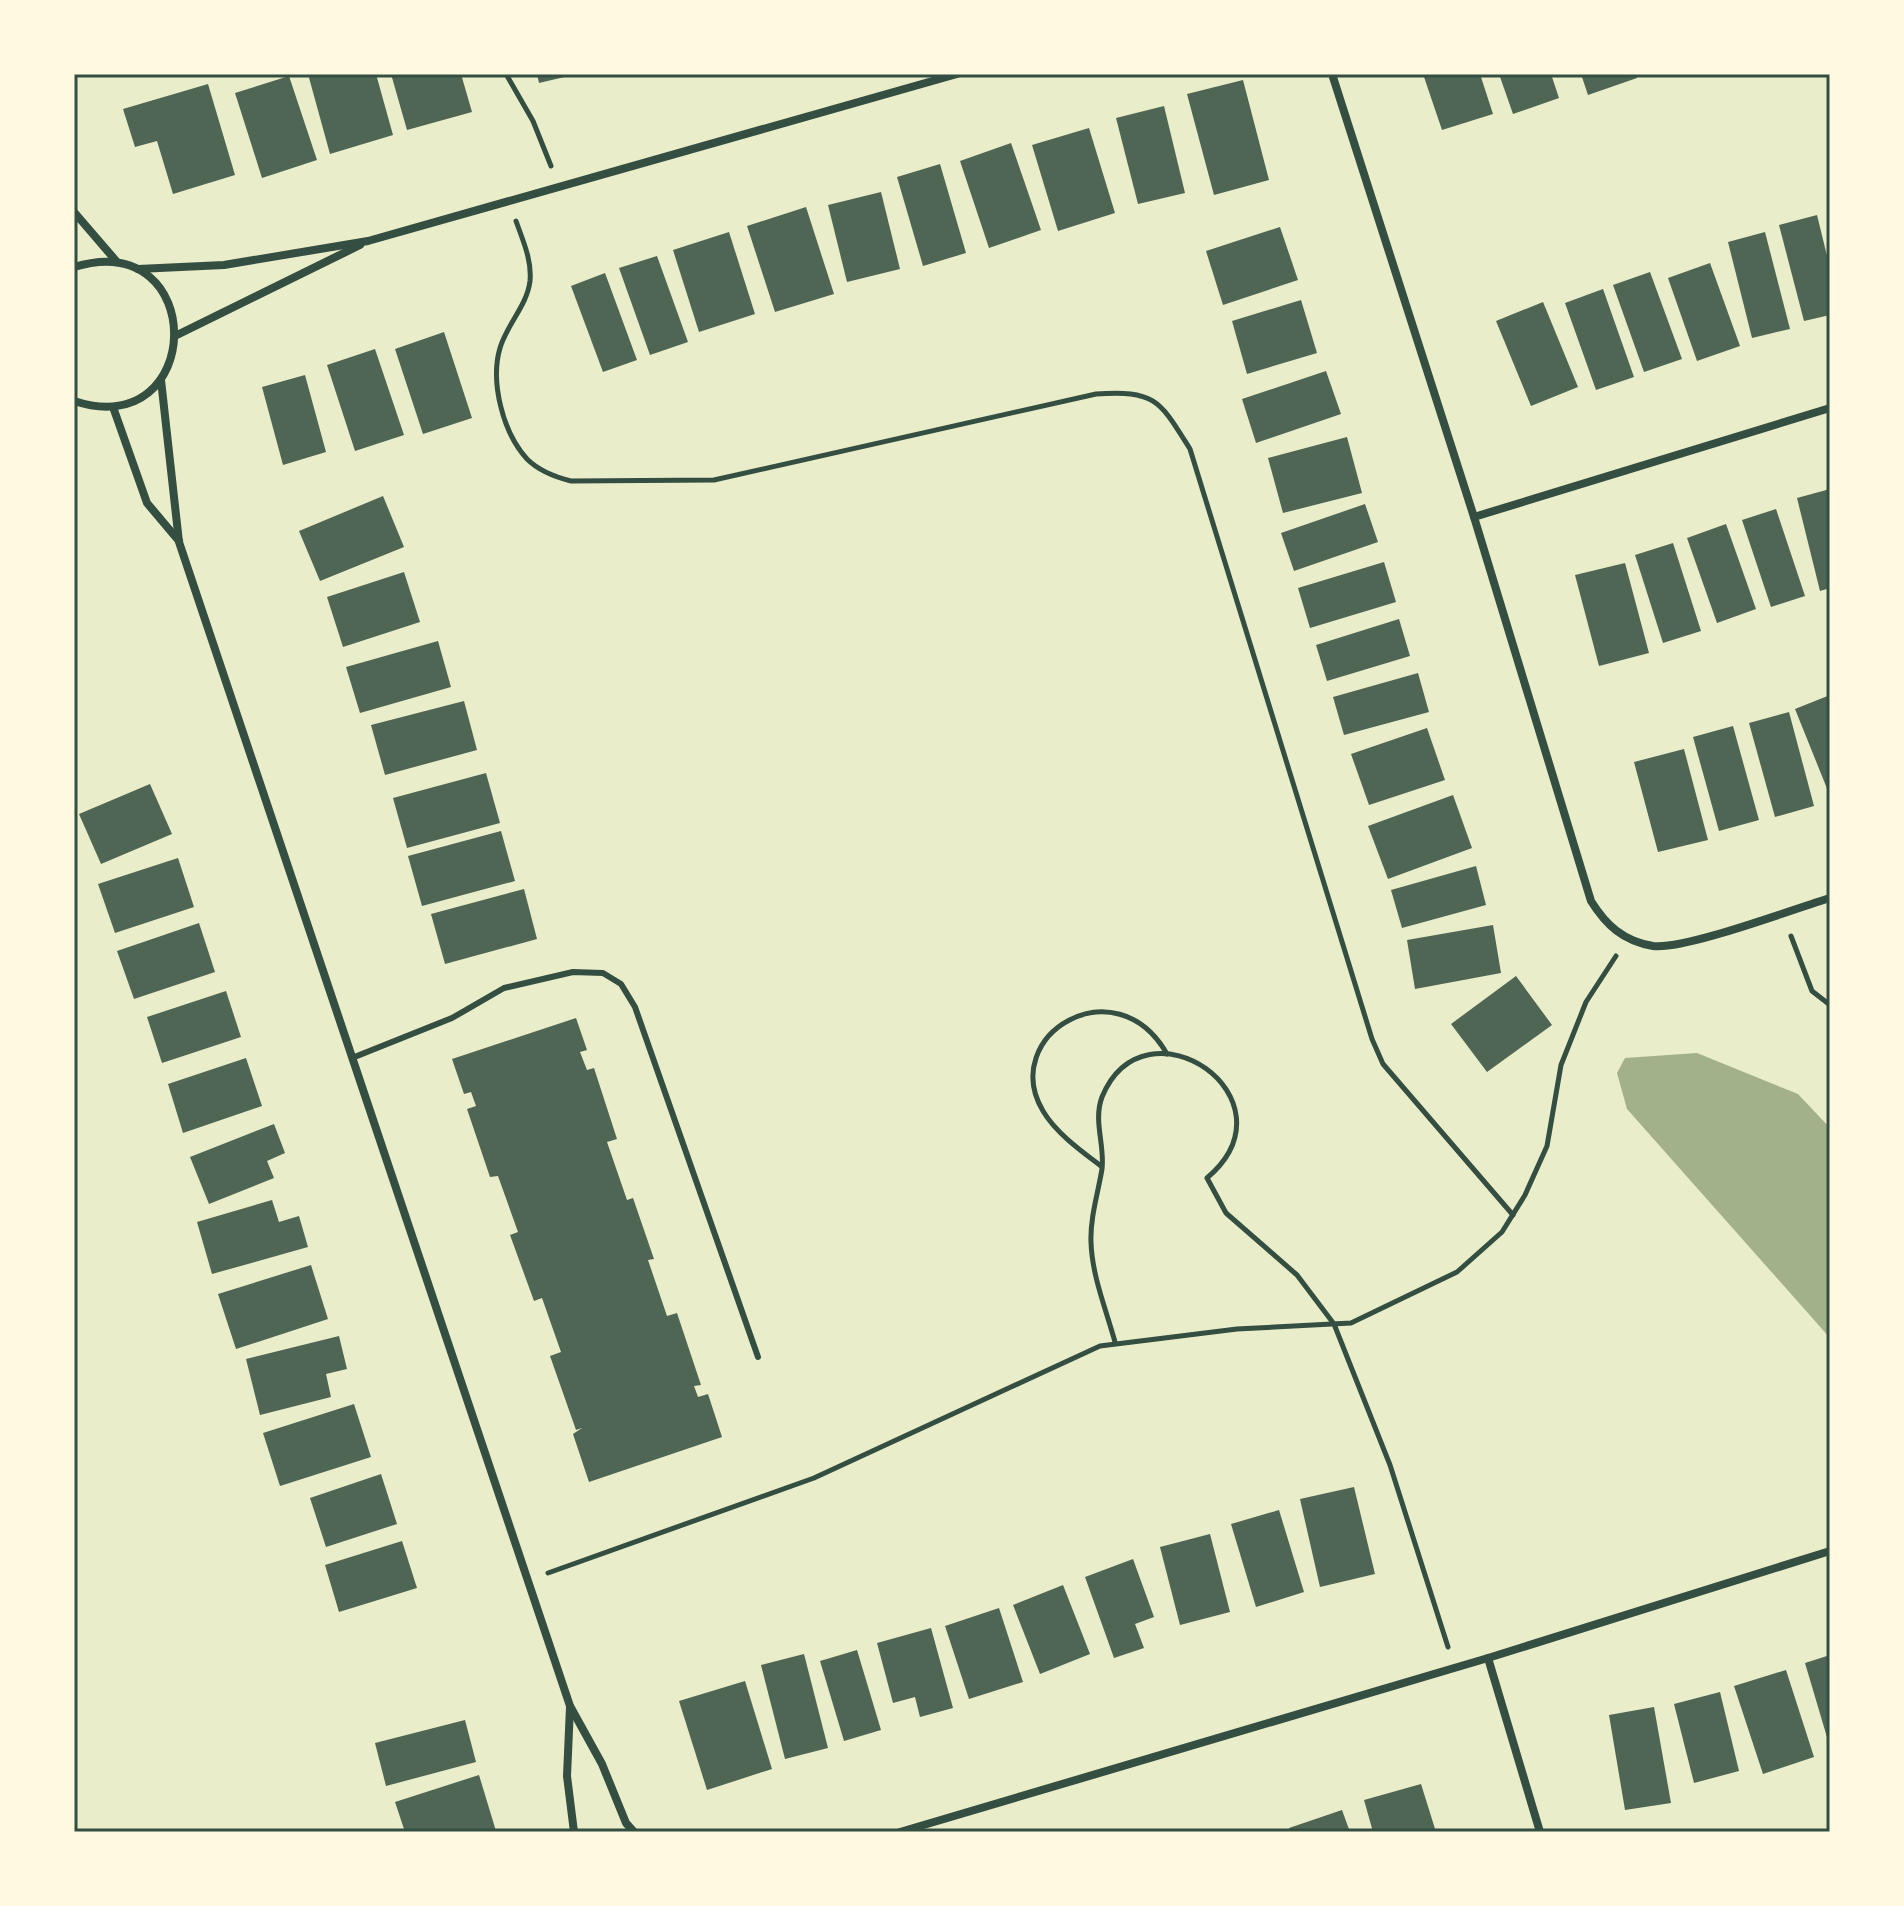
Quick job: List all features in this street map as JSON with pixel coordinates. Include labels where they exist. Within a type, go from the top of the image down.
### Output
[{"type":"street","points":[[138,269],[224,265],[368,241],[957,74]]},
{"type":"street","points":[[1332,74],[1474,517],[1591,901],[1605,923],[1626,938],[1655,946],[1684,943],[1830,898]]},
{"type":"street","points":[[74,212],[117,262]]},
{"type":"street","points":[[177,335],[368,241]]},
{"type":"street","points":[[74,267],[96,262],[117,262],[138,269],[155,282],[168,299],[177,335],[175,351],[161,380],[147,393],[113,407],[91,407],[74,401]]},
{"type":"street","points":[[161,380],[179,542],[570,1706],[602,1764],[626,1823],[634,1832]]},
{"type":"street","points":[[113,407],[147,503],[179,542]]},
{"type":"street","points":[[1474,517],[1830,408]]},
{"type":"street","points":[[900,1832],[1488,1658],[1830,1551]]},
{"type":"street","points":[[1488,1658],[1540,1832]]},
{"type":"street","points":[[570,1706],[567,1776],[574,1832]]},
{"type":"lane","points":[[352,1058],[452,1018],[504,988],[573,972],[603,973],[621,984],[635,1007],[758,1357]]},
{"type":"path","points":[[506,74],[533,121],[559,187]]},
{"type":"path","points":[[509,201],[531,265],[530,285],[522,308],[506,333],[495,373],[500,401],[513,439],[527,459],[549,475],[571,481],[607,484],[714,480],[1096,394],[1130,392],[1153,399],[1190,449],[1367,1024],[1383,1064],[1513,1215]]},
{"type":"path","points":[[1782,912],[1812,991],[1830,1005]]},
{"type":"path","points":[[527,1580],[814,1478],[1115,1342],[1351,1323],[1457,1272],[1502,1232],[1513,1215],[1547,1146],[1561,1065],[1586,1002],[1626,938]]},
{"type":"path","points":[[1102,1167],[1056,1128],[1042,1110],[1035,1088],[1035,1065],[1043,1044],[1058,1026],[1078,1015],[1100,1011],[1123,1014],[1143,1025],[1156,1034],[1167,1054]]},
{"type":"path","points":[[1115,1342],[1093,1264],[1091,1238],[1102,1167],[1098,1122],[1107,1089],[1129,1064],[1150,1055],[1193,1058],[1212,1070],[1226,1087],[1235,1107],[1236,1129],[1230,1151],[1207,1178],[1226,1213],[1297,1275],[1334,1324],[1390,1465],[1454,1667]]},
{"type":"shaded area","points":[[1697,1053],[1798,1094],[1830,1128],[1830,1338],[1627,1109],[1617,1073],[1625,1058]]},
{"type":"building","points":[[308,74],[376,74],[393,135],[330,154]]},
{"type":"building","points":[[391,74],[461,74],[472,112],[407,130]]},
{"type":"building","points":[[537,74],[573,74],[573,75],[539,83]]},
{"type":"building","points":[[1423,74],[1480,74],[1493,114],[1442,130]]},
{"type":"building","points":[[1499,74],[1551,74],[1559,98],[1513,114]]},
{"type":"building","points":[[1581,74],[1636,74],[1637,78],[1588,95]]},
{"type":"building","points":[[289,76],[317,160],[262,178],[235,93]]},
{"type":"building","points":[[1243,80],[1269,180],[1214,195],[1187,94]]},
{"type":"building","points":[[208,84],[235,175],[173,194],[157,141],[135,147],[123,109]]},
{"type":"building","points":[[1164,106],[1185,193],[1138,204],[1116,118]]},
{"type":"building","points":[[1089,128],[1115,213],[1058,231],[1032,145]]},
{"type":"building","points":[[1011,143],[1041,230],[989,248],[960,161]]},
{"type":"building","points":[[940,164],[966,253],[923,266],[897,177]]},
{"type":"building","points":[[881,192],[900,269],[847,282],[828,205]]},
{"type":"building","points":[[806,207],[834,294],[775,312],[747,226]]},
{"type":"building","points":[[1817,215],[1830,268],[1830,315],[1804,321],[1779,225]]},
{"type":"building","points":[[1280,227],[1298,280],[1223,305],[1206,251]]},
{"type":"building","points":[[729,232],[755,314],[699,332],[673,250]]},
{"type":"building","points":[[1765,232],[1790,329],[1752,338],[1728,242]]},
{"type":"building","points":[[657,256],[688,342],[650,355],[619,268]]},
{"type":"building","points":[[1710,263],[1740,346],[1697,361],[1668,278]]},
{"type":"building","points":[[1650,272],[1682,359],[1644,372],[1613,285]]},
{"type":"building","points":[[605,273],[637,360],[603,372],[571,286]]},
{"type":"building","points":[[1603,289],[1634,377],[1596,390],[1565,303]]},
{"type":"building","points":[[1301,300],[1317,353],[1247,374],[1232,321]]},
{"type":"building","points":[[1543,302],[1578,387],[1531,406],[1496,321]]},
{"type":"building","points":[[444,332],[472,418],[423,434],[395,349]]},
{"type":"building","points":[[375,349],[404,435],[355,451],[327,365]]},
{"type":"building","points":[[1326,371],[1341,414],[1256,443],[1242,399]]},
{"type":"building","points":[[305,375],[326,452],[283,465],[262,387]]},
{"type":"building","points":[[1347,437],[1362,493],[1283,513],[1268,458]]},
{"type":"building","points":[[1830,489],[1830,588],[1820,591],[1797,498]]},
{"type":"building","points":[[383,496],[404,547],[320,581],[299,531]]},
{"type":"building","points":[[1365,504],[1378,542],[1294,571],[1281,533]]},
{"type":"building","points":[[1776,509],[1805,596],[1771,607],[1742,520]]},
{"type":"building","points":[[1726,524],[1756,609],[1717,623],[1687,538]]},
{"type":"building","points":[[1673,543],[1701,631],[1663,643],[1635,555]]},
{"type":"building","points":[[1384,562],[1396,602],[1310,628],[1298,588]]},
{"type":"building","points":[[1625,563],[1649,653],[1599,666],[1575,575]]},
{"type":"building","points":[[404,572],[420,622],[343,647],[327,597]]},
{"type":"building","points":[[1399,619],[1410,656],[1327,681],[1316,645]]},
{"type":"building","points":[[438,641],[451,687],[360,713],[346,667]]},
{"type":"building","points":[[1418,673],[1429,712],[1344,735],[1333,697]]},
{"type":"building","points":[[1830,695],[1830,796],[1795,709]]},
{"type":"building","points":[[464,701],[477,750],[385,775],[371,725]]},
{"type":"building","points":[[1789,712],[1814,806],[1775,817],[1749,723]]},
{"type":"building","points":[[1733,726],[1759,820],[1719,831],[1693,737]]},
{"type":"building","points":[[1427,728],[1445,780],[1369,805],[1351,754]]},
{"type":"building","points":[[1684,749],[1708,840],[1658,852],[1634,762]]},
{"type":"building","points":[[486,773],[500,823],[407,848],[393,798]]},
{"type":"building","points":[[150,784],[172,834],[101,864],[79,814]]},
{"type":"building","points":[[1453,795],[1472,848],[1388,879],[1368,826]]},
{"type":"building","points":[[501,831],[515,881],[422,906],[408,856]]},
{"type":"building","points":[[178,858],[194,907],[115,933],[98,884]]},
{"type":"building","points":[[1476,866],[1486,905],[1402,928],[1391,890]]},
{"type":"building","points":[[524,889],[537,939],[445,964],[431,914]]},
{"type":"building","points":[[199,923],[215,972],[134,999],[117,951]]},
{"type":"building","points":[[1493,925],[1501,973],[1415,989],[1407,940]]},
{"type":"building","points":[[1516,976],[1552,1025],[1487,1072],[1451,1024]]},
{"type":"building","points":[[226,991],[241,1037],[162,1063],[147,1017]]},
{"type":"building","points":[[576,1018],[587,1050],[580,1052],[587,1070],[594,1068],[617,1139],[607,1142],[627,1200],[633,1198],[654,1259],[648,1260],[667,1316],[677,1313],[701,1385],[694,1386],[698,1397],[708,1394],[722,1437],[589,1482],[573,1434],[582,1428],[576,1430],[550,1356],[561,1352],[542,1298],[534,1301],[510,1235],[518,1232],[498,1176],[490,1177],[467,1109],[476,1106],[471,1092],[464,1094],[452,1059]]},
{"type":"building","points":[[246,1058],[262,1106],[183,1133],[168,1084]]},
{"type":"building","points":[[274,1124],[285,1153],[267,1161],[274,1178],[209,1204],[190,1157]]},
{"type":"building","points":[[272,1200],[279,1222],[299,1216],[308,1247],[212,1274],[197,1222]]},
{"type":"building","points":[[311,1265],[328,1319],[236,1349],[218,1294]]},
{"type":"building","points":[[339,1336],[347,1369],[326,1374],[331,1397],[260,1415],[246,1359]]},
{"type":"building","points":[[354,1404],[371,1457],[280,1486],[263,1433]]},
{"type":"building","points":[[381,1474],[397,1524],[326,1547],[310,1498]]},
{"type":"building","points":[[1354,1487],[1375,1574],[1320,1587],[1300,1499]]},
{"type":"building","points":[[1279,1510],[1304,1592],[1256,1607],[1231,1524]]},
{"type":"building","points":[[1210,1534],[1230,1612],[1180,1625],[1160,1547]]},
{"type":"building","points":[[402,1541],[417,1588],[339,1612],[325,1565]]},
{"type":"building","points":[[1133,1559],[1154,1617],[1135,1624],[1144,1648],[1114,1658],[1085,1577]]},
{"type":"building","points":[[1063,1585],[1090,1654],[1040,1674],[1013,1605]]},
{"type":"building","points":[[999,1608],[1023,1682],[969,1699],[945,1626]]},
{"type":"building","points":[[931,1628],[953,1708],[920,1717],[915,1697],[893,1703],[877,1643]]},
{"type":"building","points":[[857,1650],[881,1730],[844,1741],[820,1661]]},
{"type":"building","points":[[804,1654],[828,1748],[785,1759],[761,1665]]},
{"type":"building","points":[[1830,1655],[1830,1744],[1829,1744],[1805,1663]]},
{"type":"building","points":[[1786,1670],[1814,1757],[1763,1774],[1734,1686]]},
{"type":"building","points":[[745,1681],[772,1769],[707,1790],[679,1701]]},
{"type":"building","points":[[1720,1692],[1739,1771],[1694,1783],[1674,1704]]},
{"type":"building","points":[[1654,1707],[1671,1803],[1625,1810],[1609,1715]]},
{"type":"building","points":[[465,1720],[476,1762],[386,1786],[375,1743]]},
{"type":"building","points":[[479,1775],[496,1831],[405,1832],[395,1802]]},
{"type":"building","points":[[1421,1784],[1436,1832],[1373,1832],[1364,1800]]},
{"type":"building","points":[[1342,1810],[1350,1832],[1290,1832],[1289,1828]]}]
